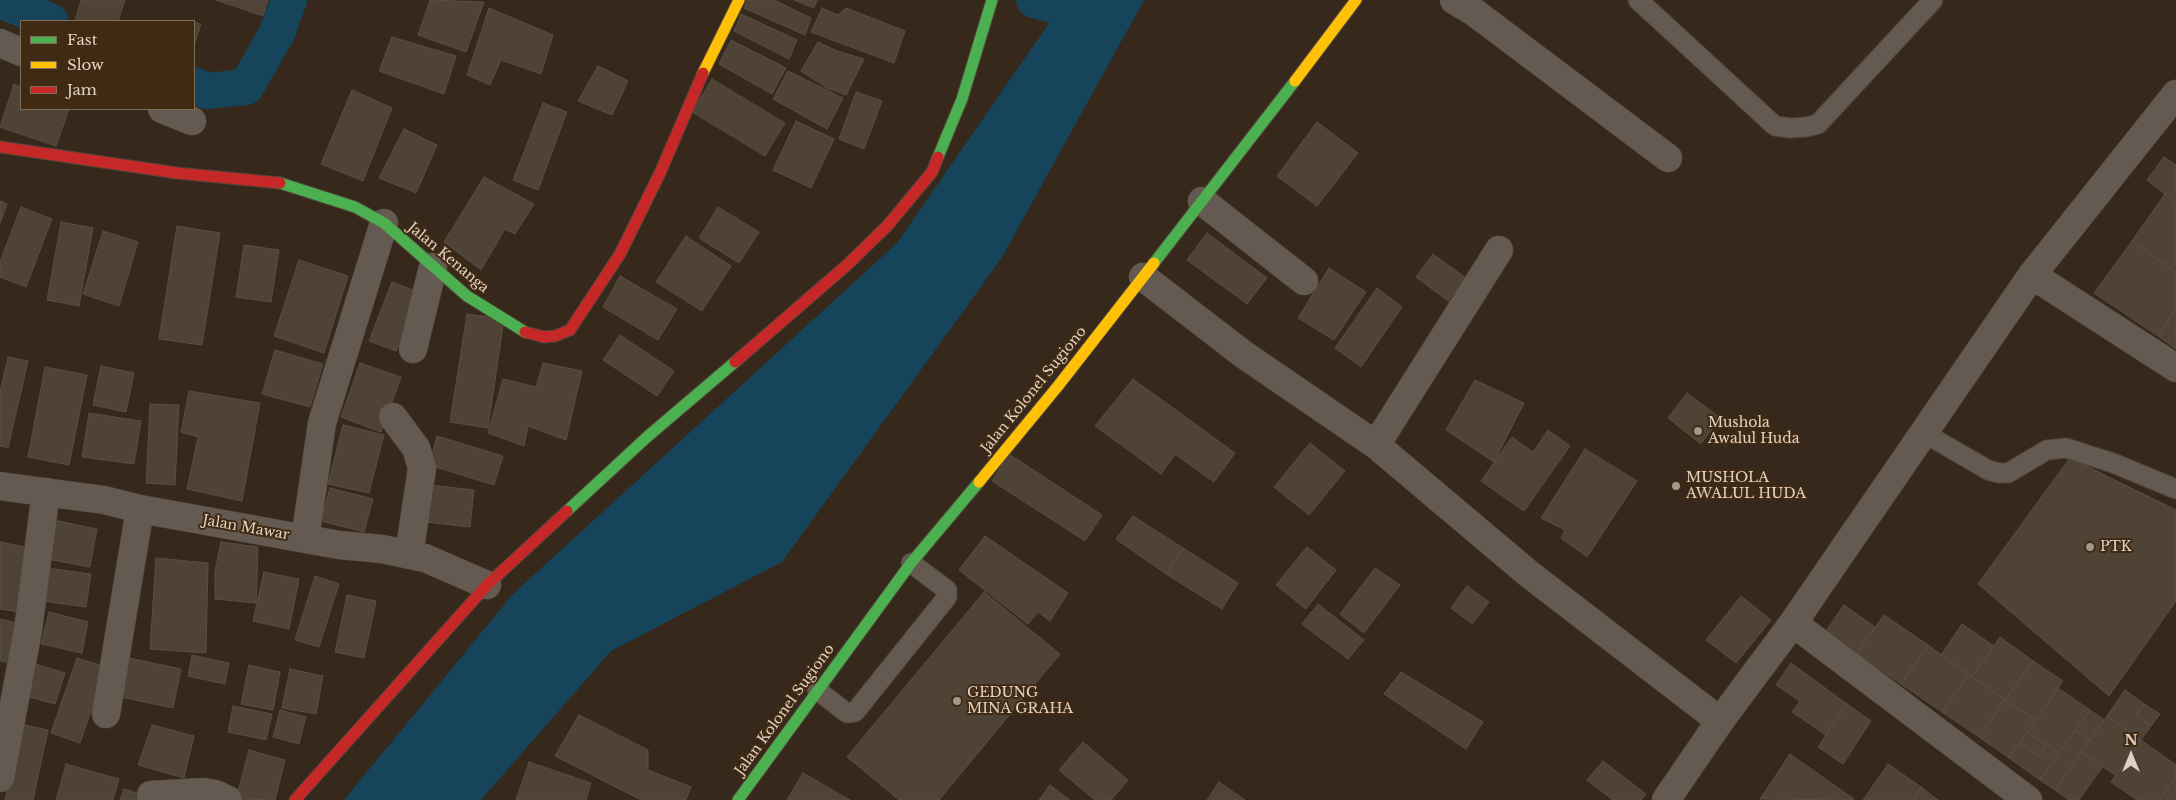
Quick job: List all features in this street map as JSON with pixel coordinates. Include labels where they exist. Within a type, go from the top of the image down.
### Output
[{"type":"street","name":"Jalan Kenanga","points":[[0,147],[177,173],[277,182],[355,208],[384,223],[467,296],[525,332],[544,337],[555,336],[570,330],[620,254],[660,173],[700,79],[739,0]]},
{"type":"street","points":[[295,800],[487,585],[647,437],[847,265],[888,225],[932,172],[962,98],[992,0]]},
{"type":"street","name":"Jalan Kolonel Sugiono","points":[[738,800],[911,563],[1058,386],[1277,105],[1356,0]]},
{"type":"street","points":[[1454,0],[1474,12],[1668,158]]},
{"type":"street","points":[[0,43],[20,52]]},
{"type":"street","points":[[1666,800],[1720,721],[1793,623],[2032,275],[2176,94]]},
{"type":"street","points":[[164,110],[192,121]]},
{"type":"street","points":[[1202,201],[1304,281]]},
{"type":"street","points":[[304,539],[322,423],[384,223]]},
{"type":"street","points":[[1376,445],[1499,250]]},
{"type":"street","points":[[413,350],[433,267]]},
{"type":"street","points":[[2032,275],[2176,368]]},
{"type":"street","points":[[1142,277],[1243,354],[1376,445],[1529,574],[1720,721]]},
{"type":"street","points":[[393,417],[416,448],[422,468],[409,555]]},
{"type":"street","name":"Jalan Mawar","points":[[0,486],[104,500],[140,509],[339,545],[382,548],[425,558],[487,585]]},
{"type":"street","points":[[0,778],[28,630],[46,492]]},
{"type":"street","points":[[106,714],[140,509]]},
{"type":"street","points":[[1793,623],[2028,800]]},
{"type":"street","points":[[151,795],[204,792],[215,794],[228,800]]},
{"type":"lane","points":[[1638,0],[1775,126],[1790,128],[1818,124],[1933,0]]},
{"type":"lane","points":[[1924,433],[1988,470],[2008,473],[2047,450],[2066,448],[2121,466],[2176,489]]},
{"type":"lane","points":[[817,690],[847,713],[855,712],[947,597],[947,590],[911,563]]},
{"type":"water","points":[[1065,0],[1144,0],[1001,259],[782,562],[611,651],[481,800],[344,800],[513,594],[897,243]]},
{"type":"building","points":[[81,0],[125,0],[118,20],[75,20]]},
{"type":"building","points":[[216,0],[268,0],[263,16]]},
{"type":"building","points":[[430,0],[484,2],[466,52],[418,35]]},
{"type":"building","points":[[747,0],[774,0],[811,18],[805,35],[744,8]]},
{"type":"building","points":[[794,0],[817,0],[814,8]]},
{"type":"building","points":[[489,8],[553,35],[541,74],[501,60],[490,85],[467,75]]},
{"type":"building","points":[[822,8],[838,15],[846,8],[905,31],[894,63],[811,32]]},
{"type":"building","points":[[741,14],[797,40],[789,59],[734,31]]},
{"type":"building","points":[[195,22],[201,24],[195,42]]},
{"type":"building","points":[[392,37],[456,56],[444,94],[379,71]]},
{"type":"building","points":[[731,40],[786,68],[772,94],[719,64]]},
{"type":"building","points":[[818,42],[837,51],[864,59],[846,95],[827,88],[801,71]]},
{"type":"building","points":[[598,66],[628,81],[612,115],[578,101]]},
{"type":"building","points":[[788,71],[843,98],[827,129],[773,99]]},
{"type":"building","points":[[712,79],[785,123],[765,156],[692,112]]},
{"type":"building","points":[[14,84],[20,87],[20,110],[69,110],[56,146],[0,127]]},
{"type":"building","points":[[352,90],[392,108],[363,181],[321,164]]},
{"type":"building","points":[[856,92],[882,101],[864,149],[839,139]]},
{"type":"building","points":[[543,103],[567,112],[538,190],[513,180]]},
{"type":"building","points":[[796,121],[834,139],[811,188],[773,170]]},
{"type":"building","points":[[1317,122],[1358,153],[1317,206],[1277,176]]},
{"type":"building","points":[[404,129],[437,145],[416,193],[379,178]]},
{"type":"building","points":[[2164,157],[2176,165],[2176,203],[2147,180]]},
{"type":"building","points":[[484,177],[534,204],[515,234],[505,229],[481,270],[444,242]]},
{"type":"building","points":[[2165,194],[2176,203],[2176,272],[2132,241]]},
{"type":"building","points":[[0,201],[7,204],[0,223]]},
{"type":"building","points":[[21,207],[52,219],[26,287],[0,277],[0,262]]},
{"type":"building","points":[[718,207],[759,232],[739,263],[699,238]]},
{"type":"building","points":[[61,222],[93,228],[79,306],[47,300]]},
{"type":"building","points":[[177,226],[220,233],[202,345],[159,339]]},
{"type":"building","points":[[103,231],[138,242],[119,306],[83,294]]},
{"type":"building","points":[[1207,233],[1267,278],[1247,304],[1187,260]]},
{"type":"building","points":[[686,236],[731,266],[702,311],[656,282]]},
{"type":"building","points":[[2132,241],[2176,272],[2176,308],[2158,336],[2094,293]]},
{"type":"building","points":[[244,245],[279,250],[271,302],[236,297]]},
{"type":"building","points":[[1433,254],[1466,278],[1448,301],[1416,277]]},
{"type":"building","points":[[299,260],[348,276],[324,353],[274,336]]},
{"type":"building","points":[[1329,268],[1366,292],[1334,340],[1298,318]]},
{"type":"building","points":[[620,276],[677,309],[658,340],[603,307]]},
{"type":"building","points":[[392,282],[418,292],[396,351],[369,341]]},
{"type":"building","points":[[1377,288],[1402,307],[1361,367],[1335,348]]},
{"type":"building","points":[[2176,308],[2176,349],[2158,336]]},
{"type":"building","points":[[467,314],[504,319],[488,428],[450,422]]},
{"type":"building","points":[[620,335],[674,371],[657,396],[603,360]]},
{"type":"building","points":[[275,350],[323,364],[310,407],[262,394]]},
{"type":"building","points":[[8,357],[28,361],[8,448],[0,446],[0,392]]},
{"type":"building","points":[[360,363],[401,377],[381,432],[341,417]]},
{"type":"building","points":[[543,363],[582,371],[566,440],[528,426],[524,446],[488,433],[503,379],[536,387]]},
{"type":"building","points":[[101,366],[134,373],[126,412],[93,405]]},
{"type":"building","points":[[45,367],[87,375],[69,465],[28,457]]},
{"type":"building","points":[[1133,379],[1235,453],[1214,482],[1175,454],[1161,474],[1095,426]]},
{"type":"building","points":[[1475,380],[1524,403],[1494,462],[1446,430]]},
{"type":"building","points":[[189,391],[260,403],[242,501],[187,489],[198,437],[181,432]]},
{"type":"building","name":"Mushola Awalul Huda","points":[[1687,393],[1720,418],[1701,444],[1668,418]]},
{"type":"building","points":[[150,404],[179,405],[175,485],[146,483]]},
{"type":"building","points":[[89,413],[141,421],[134,464],[82,457]]},
{"type":"building","points":[[343,425],[384,435],[369,493],[328,484]]},
{"type":"building","points":[[1548,430],[1570,446],[1524,511],[1481,481],[1512,437],[1533,452]]},
{"type":"building","points":[[437,436],[503,456],[494,485],[429,465]]},
{"type":"building","points":[[1310,443],[1345,471],[1309,515],[1274,487]]},
{"type":"building","points":[[1585,449],[1637,481],[1587,557],[1561,538],[1565,530],[1541,518]]},
{"type":"building","points":[[1009,454],[1102,515],[1085,541],[992,481]]},
{"type":"building","name":"PTK","points":[[2070,458],[2176,510],[2176,601],[2109,696],[1978,584]]},
{"type":"building","points":[[430,485],[474,490],[470,527],[426,522]]},
{"type":"building","points":[[330,488],[373,499],[364,532],[321,521]]},
{"type":"building","points":[[1133,516],[1183,548],[1166,574],[1116,539]]},
{"type":"building","points":[[48,519],[97,529],[90,567],[41,558]]},
{"type":"building","points":[[985,536],[1068,593],[1050,621],[1038,612],[1028,624],[959,570]]},
{"type":"building","points":[[0,542],[30,548],[18,612],[0,609]]},
{"type":"building","points":[[221,542],[258,547],[256,603],[215,599],[215,572]]},
{"type":"building","points":[[1307,547],[1336,570],[1306,609],[1276,585]]},
{"type":"building","points":[[1183,548],[1238,583],[1222,609],[1166,574]]},
{"type":"building","points":[[156,558],[208,563],[206,653],[150,649]]},
{"type":"building","points":[[39,567],[91,574],[86,607],[35,600]]},
{"type":"building","points":[[1375,568],[1400,585],[1364,633],[1340,614]]},
{"type":"building","points":[[264,572],[299,579],[289,629],[253,621]]},
{"type":"building","points":[[315,576],[339,584],[319,647],[295,640]]},
{"type":"building","points":[[1467,586],[1489,602],[1472,624],[1451,608]]},
{"type":"building","name":"GEDUNG MINA GRAHA","points":[[984,592],[1060,654],[939,800],[899,800],[847,757]]},
{"type":"building","points":[[347,595],[376,601],[364,658],[335,652]]},
{"type":"building","points":[[1741,596],[1771,620],[1736,663],[1706,640]]},
{"type":"building","points":[[1318,604],[1364,640],[1348,659],[1302,624]]},
{"type":"building","points":[[1844,605],[1875,627],[1857,653],[1826,631]]},
{"type":"building","points":[[49,612],[88,622],[82,653],[41,644]]},
{"type":"building","points":[[1884,615],[1928,645],[1901,684],[1857,653]]},
{"type":"building","points":[[0,619],[24,625],[15,664],[0,661]]},
{"type":"building","points":[[1962,624],[1994,646],[1972,677],[1941,655]]},
{"type":"building","points":[[2000,637],[2033,661],[2005,700],[1972,677]]},
{"type":"building","points":[[1928,645],[1969,674],[1942,712],[1901,684]]},
{"type":"building","points":[[192,655],[229,663],[225,684],[188,676]]},
{"type":"building","points":[[77,658],[106,667],[80,743],[51,733]]},
{"type":"building","points":[[129,658],[181,669],[173,708],[121,697]]},
{"type":"building","points":[[2033,661],[2063,681],[2036,720],[2005,700]]},
{"type":"building","points":[[32,663],[65,673],[55,704],[22,695]]},
{"type":"building","points":[[1791,663],[1847,704],[1826,735],[1792,712],[1800,701],[1776,685]]},
{"type":"building","points":[[249,665],[280,672],[273,710],[241,704]]},
{"type":"building","points":[[290,669],[323,676],[316,714],[282,708]]},
{"type":"building","points":[[1401,672],[1483,722],[1466,749],[1384,694]]},
{"type":"building","points":[[1969,674],[2005,700],[1979,737],[1942,712]]},
{"type":"building","points":[[2058,688],[2090,710],[2059,753],[2028,732]]},
{"type":"building","points":[[2125,690],[2144,704],[2136,715],[2151,726],[2141,740],[2107,716]]},
{"type":"building","points":[[2005,700],[2036,720],[2009,758],[1979,737]]},
{"type":"building","points":[[1847,704],[1871,721],[1843,764],[1818,747]]},
{"type":"building","points":[[2144,704],[2160,714],[2151,726],[2136,715]]},
{"type":"building","points":[[233,706],[272,714],[266,740],[228,732]]},
{"type":"building","points":[[280,710],[306,717],[299,744],[273,737]]},
{"type":"building","points":[[2090,710],[2104,720],[2090,740],[2075,730]]},
{"type":"building","points":[[579,715],[648,750],[648,770],[691,787],[686,800],[641,800],[555,756]]},
{"type":"building","points":[[2107,716],[2141,740],[2116,776],[2082,752]]},
{"type":"building","points":[[21,724],[48,730],[33,800],[5,800]]},
{"type":"building","points":[[152,725],[194,736],[184,778],[138,765]]},
{"type":"building","points":[[2075,730],[2090,740],[2055,790],[2040,780]]},
{"type":"building","points":[[2028,732],[2046,745],[2039,756],[2020,742]]},
{"type":"building","points":[[2141,740],[2176,765],[2176,776],[2160,800],[2137,800],[2111,782]]},
{"type":"building","points":[[1083,742],[1128,780],[1111,800],[1095,800],[1059,770]]},
{"type":"building","points":[[2020,742],[2039,756],[2046,745],[2059,753],[2040,780],[2009,758]]},
{"type":"building","points":[[249,750],[285,760],[275,800],[236,799]]},
{"type":"building","points":[[2082,752],[2103,766],[2079,800],[2069,800],[2055,790]]},
{"type":"building","points":[[1790,754],[1854,799],[1760,799]]},
{"type":"building","points":[[1603,761],[1646,794],[1641,800],[1613,800],[1587,780]]},
{"type":"building","points":[[529,762],[591,783],[586,800],[516,800]]},
{"type":"building","points":[[66,764],[119,779],[113,800],[56,800]]},
{"type":"building","points":[[1888,764],[1921,787],[1913,800],[1863,800]]},
{"type":"building","points":[[803,773],[850,800],[787,800]]},
{"type":"building","points":[[2176,776],[2176,800],[2160,800]]},
{"type":"building","points":[[1219,782],[1245,800],[1207,800]]},
{"type":"building","points":[[1050,785],[1070,800],[1039,800]]},
{"type":"building","points":[[1921,787],[1938,800],[1913,800]]},
{"type":"building","points":[[124,789],[159,800],[120,800]]},
{"type":"waterway","points":[[0,0],[48,20]]},
{"type":"waterway","points":[[195,85],[207,91],[246,87],[277,33],[289,0]]},
{"type":"waterway","points":[[1034,0],[1091,16]]},
{"type":"traffic: fast","points":[[938,157],[962,99],[992,0]]},
{"type":"traffic: fast","points":[[1154,263],[1295,81]]},
{"type":"traffic: fast","points":[[280,183],[355,207],[384,223],[467,296],[525,332]]},
{"type":"traffic: fast","points":[[567,511],[647,437],[735,362]]},
{"type":"traffic: fast","points":[[738,800],[911,563],[979,482]]},
{"type":"traffic: slow","points":[[703,73],[739,0]]},
{"type":"traffic: slow","points":[[1295,81],[1356,0]]},
{"type":"traffic: slow","points":[[979,482],[1058,386],[1154,263]]},
{"type":"traffic: jam","points":[[525,332],[544,337],[555,336],[570,330],[620,254],[660,173],[703,73]]},
{"type":"traffic: jam","points":[[0,147],[177,173],[280,183]]},
{"type":"traffic: jam","points":[[735,362],[847,265],[888,225],[932,172],[938,157]]},
{"type":"traffic: jam","points":[[295,800],[487,585],[567,511]]},
{"type":"place","name":"Mushola Awalul Huda","points":[[1698,431]]},
{"type":"place","name":"MUSHOLA AWALUL HUDA","points":[[1676,486]]},
{"type":"place","name":"PTK","points":[[2090,547]]},
{"type":"place","name":"GEDUNG MINA GRAHA","points":[[957,701]]}]
